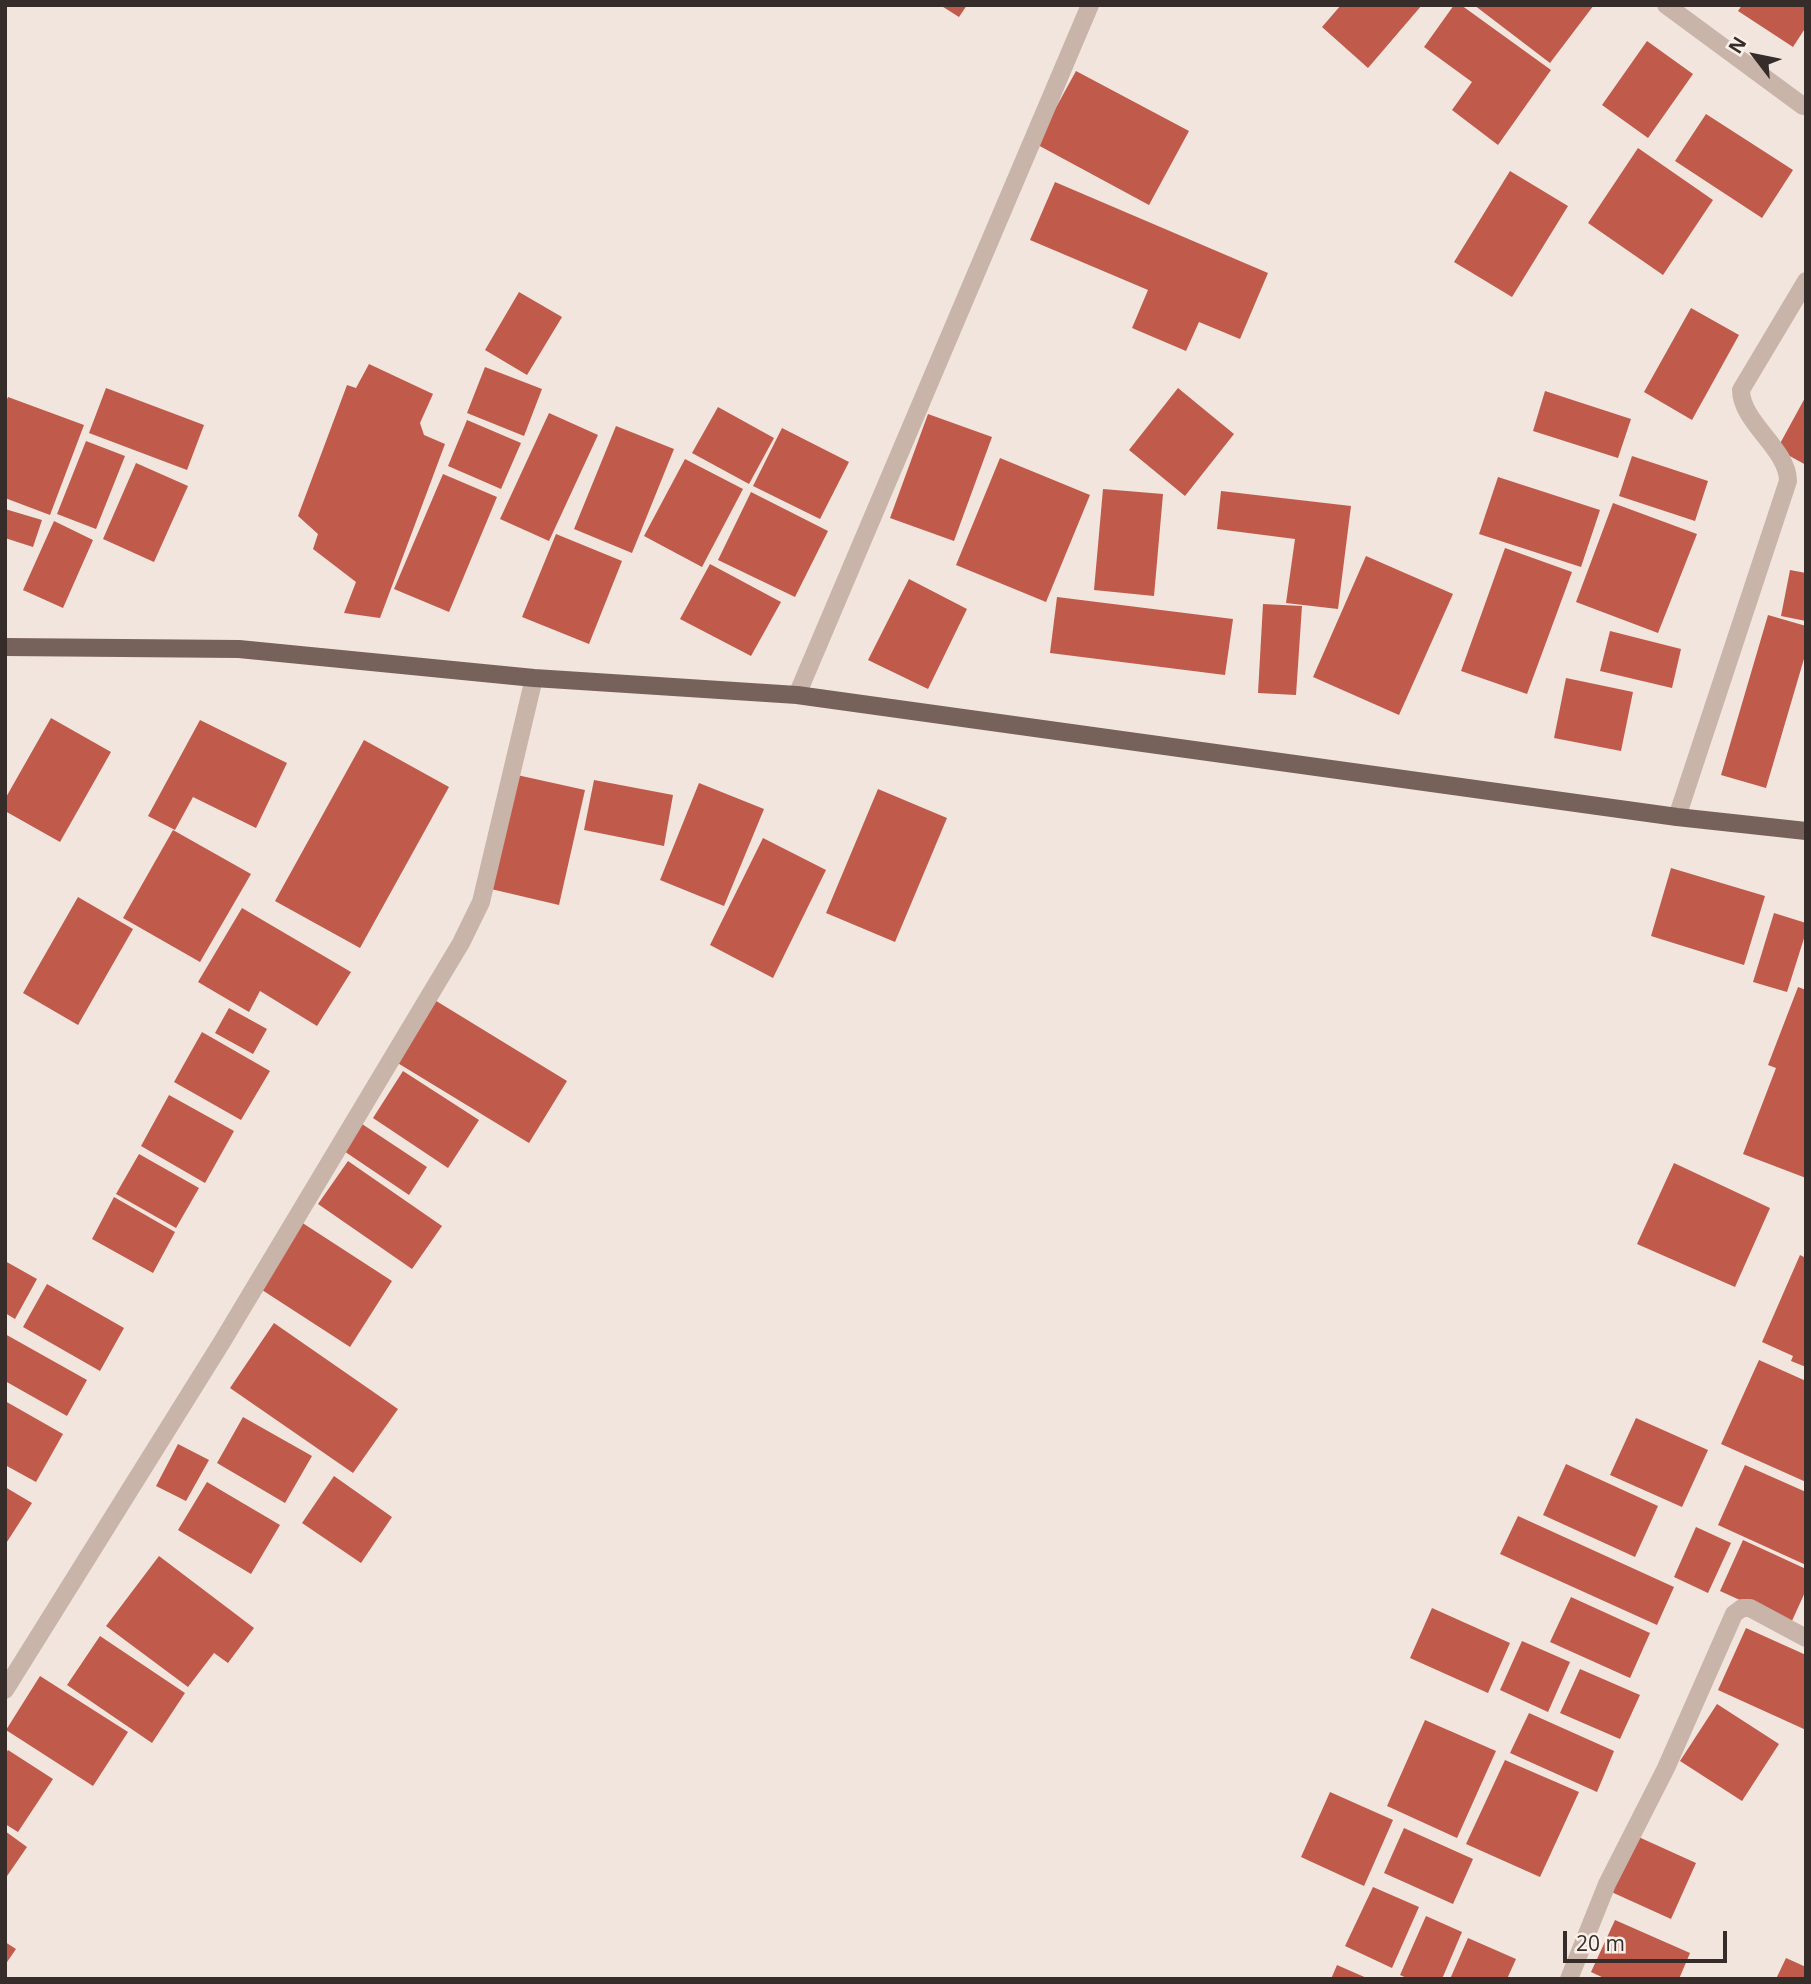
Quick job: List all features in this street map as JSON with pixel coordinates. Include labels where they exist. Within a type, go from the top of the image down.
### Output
[{"type":"main road","points":[[5,647],[239,649],[534,678],[797,695],[1677,817],[1806,831]]},
{"type":"street","points":[[797,695],[1090,5]]},
{"type":"street","points":[[1666,5],[1805,106]]},
{"type":"street","points":[[1677,817],[1788,481],[1787,468],[1747,409],[1741,390],[1806,281]]},
{"type":"street","points":[[5,1690],[222,1342],[466,933],[481,902],[534,678]]},
{"type":"street","points":[[1569,1979],[1607,1884],[1666,1768],[1734,1615],[1742,1608],[1750,1608],[1806,1638]]},
{"type":"building","points":[[940,5],[967,5],[959,17]]},
{"type":"building","points":[[1341,5],[1422,5],[1368,68],[1322,27]]},
{"type":"building","points":[[1454,5],[1461,5],[1551,70],[1498,145],[1452,110],[1472,82],[1424,47]]},
{"type":"building","points":[[1474,5],[1594,5],[1550,63]]},
{"type":"building","points":[[1742,5],[1806,5],[1806,27],[1793,47],[1738,11]]},
{"type":"building","points":[[1647,41],[1693,74],[1648,138],[1602,105]]},
{"type":"building","points":[[1076,71],[1189,131],[1149,205],[1036,144]]},
{"type":"building","points":[[1706,114],[1793,170],[1762,218],[1675,161]]},
{"type":"building","points":[[1638,148],[1713,200],[1663,275],[1588,223]]},
{"type":"building","points":[[1510,171],[1568,206],[1512,297],[1454,262]]},
{"type":"building","points":[[1055,182],[1268,273],[1240,339],[1199,322],[1186,351],[1132,328],[1148,290],[1030,240]]},
{"type":"building","points":[[519,292],[562,317],[527,375],[485,350]]},
{"type":"building","points":[[1691,308],[1739,335],[1692,420],[1644,392]]},
{"type":"building","points":[[369,364],[433,394],[420,423],[424,435],[445,444],[380,618],[344,613],[356,582],[313,549],[318,534],[298,516],[347,385],[356,388]]},
{"type":"building","points":[[485,367],[542,389],[524,436],[467,413]]},
{"type":"building","points":[[106,388],[204,425],[187,470],[89,433]]},
{"type":"building","points":[[1178,388],[1234,434],[1185,496],[1129,450]]},
{"type":"building","points":[[1545,391],[1631,419],[1618,458],[1533,431]]},
{"type":"building","points":[[1806,396],[1806,465],[1777,449]]},
{"type":"building","points":[[8,397],[84,425],[50,515],[5,498],[5,404]]},
{"type":"building","points":[[718,407],[774,438],[749,484],[692,453]]},
{"type":"building","points":[[549,413],[598,435],[549,541],[500,519]]},
{"type":"building","points":[[928,414],[992,437],[954,541],[890,518]]},
{"type":"building","points":[[467,420],[521,443],[501,489],[448,466]]},
{"type":"building","points":[[616,426],[674,449],[632,553],[574,529]]},
{"type":"building","points":[[782,428],[849,462],[820,519],[753,486]]},
{"type":"building","points":[[86,441],[125,456],[96,529],[57,514]]},
{"type":"building","points":[[1632,456],[1708,481],[1695,521],[1619,496]]},
{"type":"building","points":[[1000,458],[1090,495],[1046,602],[956,565]]},
{"type":"building","points":[[685,459],[743,489],[702,567],[644,536]]},
{"type":"building","points":[[136,463],[188,486],[154,562],[103,539]]},
{"type":"building","points":[[443,474],[497,497],[449,612],[394,589]]},
{"type":"building","points":[[1498,477],[1600,510],[1581,567],[1479,534]]},
{"type":"building","points":[[1103,489],[1163,494],[1154,596],[1094,590]]},
{"type":"building","points":[[1221,491],[1351,506],[1338,609],[1286,603],[1295,539],[1217,529]]},
{"type":"building","points":[[751,492],[828,531],[795,597],[718,560]]},
{"type":"building","points":[[1613,503],[1697,534],[1658,633],[1576,602]]},
{"type":"building","points":[[5,509],[42,520],[33,547],[5,538]]},
{"type":"building","points":[[54,521],[93,540],[63,608],[23,590]]},
{"type":"building","points":[[556,534],[622,561],[589,644],[522,617]]},
{"type":"building","points":[[1505,548],[1572,572],[1527,694],[1461,671]]},
{"type":"building","points":[[1366,556],[1453,594],[1399,715],[1313,677]]},
{"type":"building","points":[[710,564],[781,602],[751,656],[680,619]]},
{"type":"building","points":[[1790,570],[1806,573],[1806,621],[1781,616]]},
{"type":"building","points":[[909,579],[967,609],[928,689],[868,660]]},
{"type":"building","points":[[1057,597],[1233,619],[1225,675],[1050,653]]},
{"type":"building","points":[[1263,604],[1302,606],[1296,695],[1258,693]]},
{"type":"building","points":[[1768,615],[1806,626],[1806,652],[1766,788],[1721,775]]},
{"type":"building","points":[[1610,631],[1681,649],[1672,688],[1600,671]]},
{"type":"building","points":[[1566,678],[1633,692],[1621,751],[1554,738]]},
{"type":"building","points":[[51,718],[111,752],[60,842],[5,811],[5,799]]},
{"type":"building","points":[[200,720],[287,763],[256,828],[193,797],[175,830],[148,816]]},
{"type":"building","points":[[364,740],[449,787],[360,948],[275,901]]},
{"type":"building","points":[[517,775],[585,790],[559,905],[491,889]]},
{"type":"building","points":[[594,780],[673,795],[664,846],[584,830]]},
{"type":"building","points":[[699,783],[764,809],[724,906],[660,880]]},
{"type":"building","points":[[878,789],[947,818],[895,942],[826,913]]},
{"type":"building","points":[[173,830],[251,874],[200,962],[123,918]]},
{"type":"building","points":[[763,838],[826,870],[773,978],[710,945]]},
{"type":"building","points":[[1671,868],[1765,896],[1744,965],[1651,936]]},
{"type":"building","points":[[78,897],[133,929],[78,1025],[23,993]]},
{"type":"building","points":[[242,908],[351,972],[317,1026],[260,991],[249,1012],[198,982]]},
{"type":"building","points":[[1774,913],[1806,923],[1806,932],[1787,992],[1753,982]]},
{"type":"building","points":[[1798,987],[1806,990],[1806,1178],[1743,1154],[1776,1068],[1768,1065]]},
{"type":"building","points":[[433,999],[567,1081],[529,1143],[396,1062]]},
{"type":"building","points":[[229,1008],[267,1029],[253,1054],[215,1033]]},
{"type":"building","points":[[202,1032],[270,1071],[241,1120],[174,1082]]},
{"type":"building","points":[[403,1071],[479,1120],[448,1168],[373,1118]]},
{"type":"building","points":[[169,1095],[234,1131],[205,1183],[141,1146]]},
{"type":"building","points":[[359,1122],[427,1167],[409,1195],[341,1149]]},
{"type":"building","points":[[139,1154],[199,1188],[176,1228],[116,1194]]},
{"type":"building","points":[[348,1161],[442,1226],[412,1269],[318,1204]]},
{"type":"building","points":[[1674,1163],[1770,1208],[1735,1287],[1637,1244]]},
{"type":"building","points":[[114,1197],[175,1232],[153,1273],[92,1239]]},
{"type":"building","points":[[301,1222],[392,1281],[350,1347],[259,1288]]},
{"type":"building","points":[[1800,1255],[1806,1258],[1806,1367],[1791,1361],[1793,1356],[1762,1342]]},
{"type":"building","points":[[5,1261],[37,1279],[15,1319],[5,1313]]},
{"type":"building","points":[[47,1284],[124,1328],[100,1371],[23,1327]]},
{"type":"building","points":[[274,1323],[398,1409],[353,1473],[230,1388]]},
{"type":"building","points":[[5,1334],[87,1380],[67,1416],[5,1381]]},
{"type":"building","points":[[1759,1360],[1806,1381],[1806,1482],[1721,1444]]},
{"type":"building","points":[[5,1401],[63,1434],[36,1482],[5,1465]]},
{"type":"building","points":[[243,1417],[312,1456],[285,1503],[217,1463]]},
{"type":"building","points":[[1636,1418],[1708,1450],[1682,1507],[1610,1475]]},
{"type":"building","points":[[178,1444],[209,1460],[186,1501],[156,1486]]},
{"type":"building","points":[[1566,1464],[1658,1506],[1635,1557],[1543,1515]]},
{"type":"building","points":[[1745,1465],[1806,1492],[1806,1565],[1718,1525]]},
{"type":"building","points":[[334,1476],[392,1517],[361,1563],[302,1523]]},
{"type":"building","points":[[207,1482],[280,1525],[251,1574],[178,1530]]},
{"type":"building","points":[[5,1487],[32,1503],[5,1545]]},
{"type":"building","points":[[1518,1516],[1674,1587],[1657,1625],[1500,1554]]},
{"type":"building","points":[[1696,1527],[1731,1543],[1708,1593],[1674,1577]]},
{"type":"building","points":[[1743,1540],[1806,1569],[1806,1590],[1791,1623],[1720,1591]]},
{"type":"building","points":[[159,1556],[254,1628],[228,1663],[214,1653],[188,1687],[106,1626]]},
{"type":"building","points":[[1571,1597],[1650,1633],[1630,1678],[1550,1642]]},
{"type":"building","points":[[1432,1608],[1510,1643],[1488,1693],[1410,1658]]},
{"type":"building","points":[[1746,1628],[1806,1655],[1806,1730],[1718,1690]]},
{"type":"building","points":[[100,1636],[185,1693],[152,1743],[67,1685]]},
{"type":"building","points":[[1522,1641],[1570,1662],[1548,1712],[1500,1690]]},
{"type":"building","points":[[1580,1669],[1640,1695],[1620,1739],[1560,1713]]},
{"type":"building","points":[[40,1676],[128,1732],[93,1786],[6,1730]]},
{"type":"building","points":[[1717,1704],[1779,1744],[1742,1801],[1680,1761]]},
{"type":"building","points":[[1529,1713],[1614,1751],[1597,1792],[1510,1753]]},
{"type":"building","points":[[1425,1720],[1496,1751],[1457,1838],[1387,1806]]},
{"type":"building","points":[[8,1750],[53,1779],[18,1832],[5,1824],[5,1755]]},
{"type":"building","points":[[1505,1760],[1579,1792],[1540,1877],[1466,1844]]},
{"type":"building","points":[[1330,1792],[1393,1820],[1364,1886],[1301,1857]]},
{"type":"building","points":[[1404,1828],[1473,1859],[1453,1904],[1384,1873]]},
{"type":"building","points":[[5,1831],[27,1847],[5,1879]]},
{"type":"building","points":[[1632,1834],[1696,1863],[1671,1919],[1607,1890]]},
{"type":"building","points":[[1373,1887],[1419,1907],[1392,1968],[1345,1946]]},
{"type":"building","points":[[1426,1916],[1462,1932],[1442,1979],[1409,1979],[1400,1975]]},
{"type":"building","points":[[1615,1920],[1690,1953],[1679,1979],[1606,1979],[1591,1972]]},
{"type":"building","points":[[1468,1938],[1516,1959],[1507,1979],[1450,1979]]},
{"type":"building","points":[[5,1942],[16,1949],[5,1965]]},
{"type":"building","points":[[1786,1958],[1806,1967],[1806,1979],[1776,1979]]},
{"type":"building","points":[[1337,1965],[1369,1979],[1331,1979]]}]
